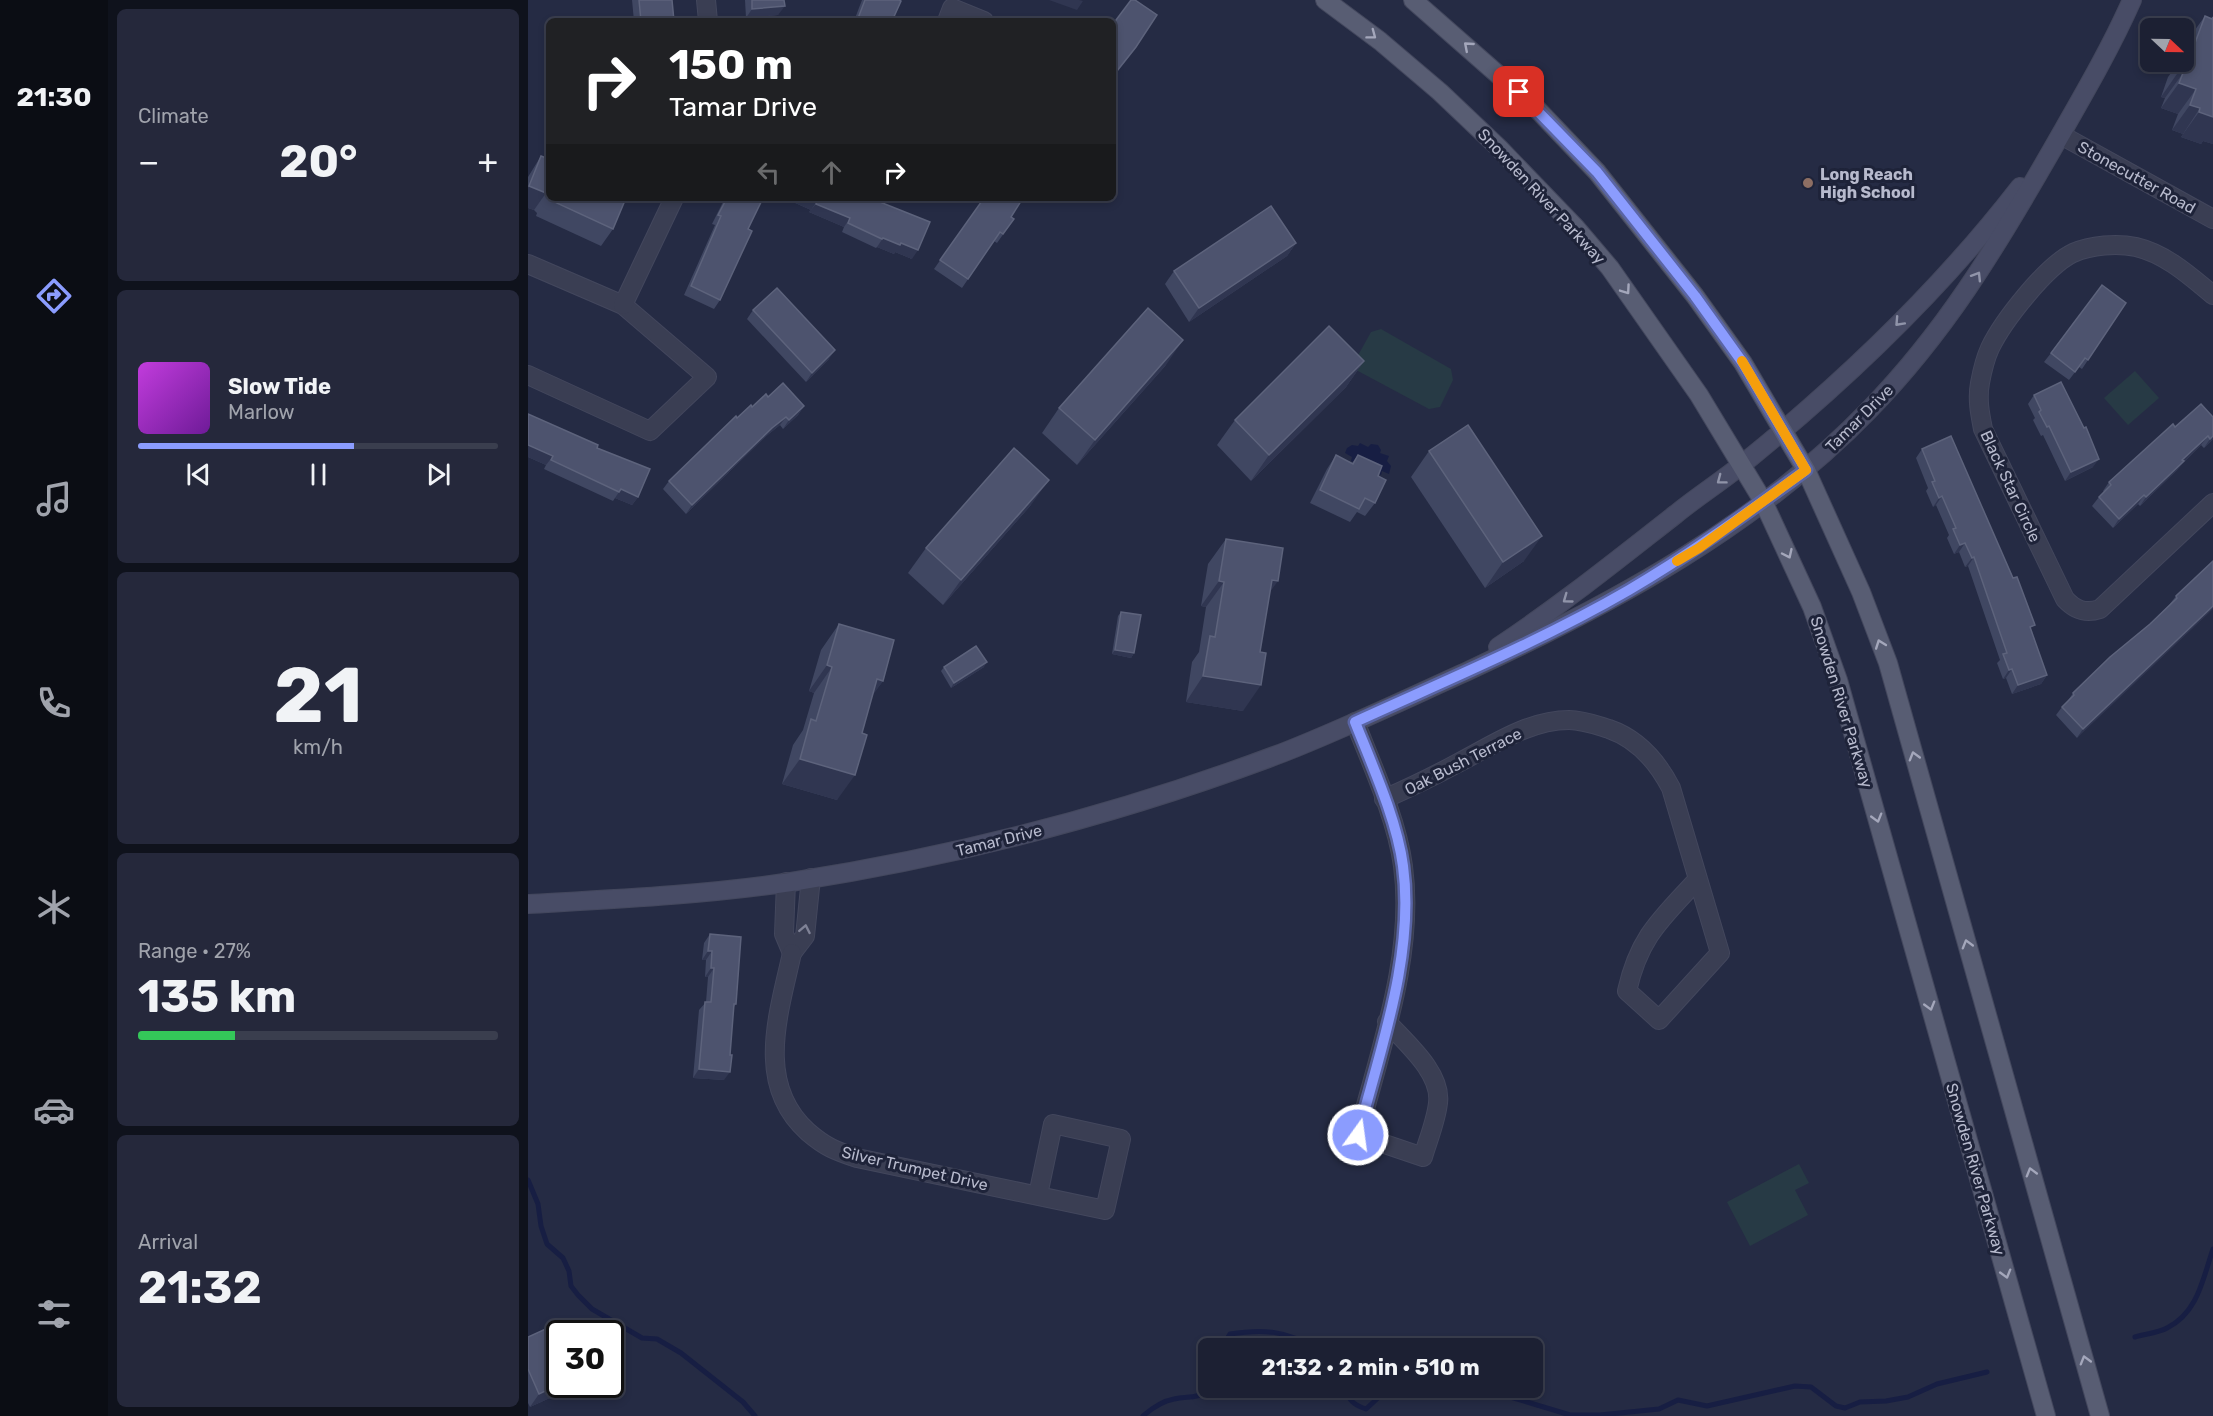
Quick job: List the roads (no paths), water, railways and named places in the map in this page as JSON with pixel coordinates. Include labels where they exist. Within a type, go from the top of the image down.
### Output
[{"type":"main road","name":"Snowden River Parkway","points":[[1325,0],[1380,41],[1440,92],[1499,148],[1576,228],[1610,268],[1693,385],[1763,501],[1812,607],[1838,680],[2046,1416]]},
{"type":"main road","points":[[1413,0],[1535,107],[1597,172],[1688,287],[1743,363],[1806,470],[1861,592],[1887,663],[2100,1416]]},
{"type":"street","points":[[706,0],[708,18]]},
{"type":"street","name":"Tamar Drive","points":[[528,904],[702,892],[786,882],[940,855],[1104,813],[1191,786],[1355,722],[1544,635],[1628,591],[1699,548],[1806,470],[1867,413],[1916,360],[1964,297],[2007,228],[2096,73],[2132,0]]},
{"type":"street","points":[[947,18],[952,8],[977,18]]},
{"type":"street","name":"Tamar Drive","points":[[1446,681],[1535,622],[1742,465],[1784,430],[1888,333],[1948,271],[1995,220],[2061,135]]},
{"type":"street","name":"Stonecutter Road","points":[[2061,135],[2213,219]]},
{"type":"street","points":[[623,305],[673,201]]},
{"type":"street","name":"Black Star Circle","points":[[2213,295],[2171,263],[2152,252],[2134,247],[2114,246],[2073,253],[2054,265],[2037,282],[2000,331],[1990,348],[1984,366],[1979,401],[1983,429],[2065,599],[2072,607],[2091,612],[2100,609],[2213,502]]},
{"type":"street","points":[[528,264],[623,305],[707,377],[650,431],[528,375]]},
{"type":"street","name":"Oak Bush Terrace","points":[[1384,799],[1424,782],[1520,730],[1548,722],[1569,720],[1591,723],[1616,731],[1636,743],[1650,755],[1671,788],[1720,953],[1659,1020],[1627,991],[1632,971],[1651,930],[1697,880]]},
{"type":"street","points":[[1355,722],[1384,799],[1402,863],[1406,892],[1403,950],[1358,1135],[1423,1157],[1438,1103],[1437,1087],[1431,1072],[1387,1022]]},
{"type":"street","name":"Silver Trumpet Drive","points":[[811,878],[805,936],[792,953],[774,1036],[774,1064],[780,1090],[789,1111],[800,1125],[830,1148],[857,1158],[1105,1210],[1120,1139],[1053,1124],[1038,1195]]},
{"type":"street","name":"Silver Trumpet Drive","points":[[786,882],[784,934],[792,953]]},
{"type":"water","points":[[1360,443],[1368,447],[1371,444],[1378,445],[1380,453],[1389,456],[1387,461],[1391,466],[1389,474],[1382,471],[1381,475],[1351,461],[1352,457],[1345,453],[1347,448],[1352,445],[1358,446]]},
{"type":"waterway","points":[[528,1180],[538,1204],[541,1226],[547,1244],[563,1258],[569,1271],[571,1286],[578,1295],[592,1309],[642,1338],[657,1339],[681,1353],[743,1402],[755,1416]]},
{"type":"waterway","points":[[2135,1337],[2163,1330],[2186,1313],[2198,1294],[2213,1249]]},
{"type":"waterway","points":[[1227,1338],[1230,1334],[1263,1331],[1293,1338]]},
{"type":"waterway","points":[[1514,1398],[1570,1415],[1600,1415],[1659,1409],[1678,1400],[1707,1406],[1795,1386],[1811,1387],[1836,1406],[1845,1408],[1860,1402],[1908,1397],[1937,1384],[1987,1372]]},
{"type":"waterway","points":[[1143,1416],[1166,1402],[1198,1396]]},
{"type":"waterway","points":[[1349,1398],[1358,1406],[1366,1409],[1378,1398]]},
{"type":"place","name":"Long Reach High School","points":[[1808,183]]}]
